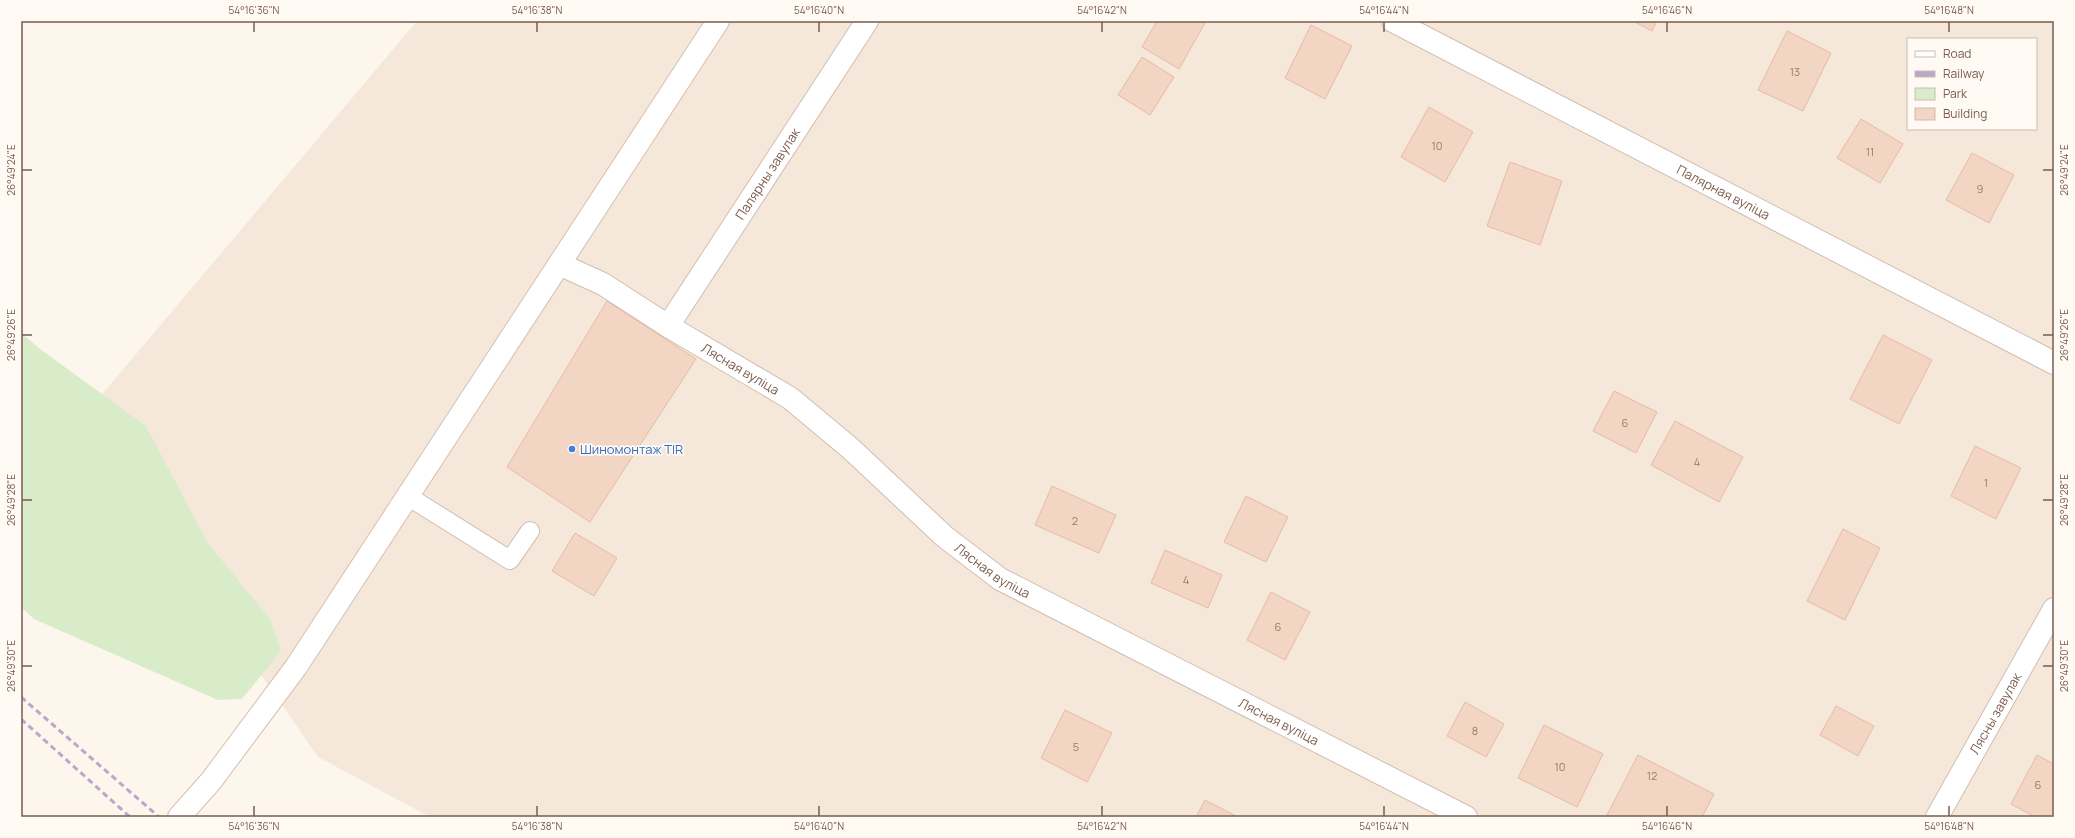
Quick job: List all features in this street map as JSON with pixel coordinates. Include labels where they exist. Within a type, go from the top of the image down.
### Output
[{"type":"street","points":[[179,817],[211,781],[296,667],[409,497],[718,21]]},
{"type":"street","name":"Палярны завулак","points":[[668,326],[867,21]]},
{"type":"street","name":"Палярная вуліца","points":[[1392,21],[2054,363]]},
{"type":"street","name":"Лясная вуліца","points":[[559,264],[603,284],[668,326],[790,398],[850,448],[945,537],[1000,579],[1466,817]]},
{"type":"street","name":"Лясны завулак","points":[[1937,817],[2054,609]]},
{"type":"lane","points":[[409,497],[510,560],[530,530]]},
{"type":"shaded area","points":[[417,21],[2054,21],[2054,817],[430,817],[318,757],[83,417]]},
{"type":"green space","points":[[21,333],[40,349],[146,426],[207,542],[270,619],[281,651],[242,699],[218,700],[34,619],[21,607]]},
{"type":"building","points":[[1157,21],[1206,21],[1179,69],[1142,47]]},
{"type":"building","points":[[1633,21],[1657,21],[1652,31]]},
{"type":"building","points":[[1311,25],[1352,46],[1325,99],[1285,78]]},
{"type":"building","points":[[1787,31],[1831,53],[1803,111],[1758,90]]},
{"type":"building","points":[[1142,57],[1174,77],[1150,115],[1118,95]]},
{"type":"building","points":[[1429,107],[1473,132],[1445,182],[1401,157]]},
{"type":"building","points":[[1861,119],[1903,144],[1880,183],[1837,158]]},
{"type":"building","points":[[1972,153],[2014,175],[1989,223],[1946,200]]},
{"type":"building","points":[[1510,162],[1562,181],[1540,245],[1487,226]]},
{"type":"building","points":[[607,301],[696,359],[590,522],[507,467]]},
{"type":"building","points":[[1883,335],[1932,360],[1899,424],[1850,399]]},
{"type":"building","points":[[1614,391],[1657,412],[1636,453],[1593,431]]},
{"type":"building","points":[[1675,421],[1743,457],[1719,502],[1651,465]]},
{"type":"building","points":[[1975,446],[2021,468],[1996,519],[1951,496]]},
{"type":"building","points":[[1052,486],[1116,515],[1099,553],[1035,525]]},
{"type":"building","points":[[1246,496],[1288,517],[1266,562],[1224,542]]},
{"type":"building","points":[[1843,529],[1880,548],[1845,620],[1807,601]]},
{"type":"building","points":[[575,533],[617,558],[594,596],[552,571]]},
{"type":"building","points":[[1165,550],[1222,575],[1208,608],[1151,583]]},
{"type":"building","points":[[1271,592],[1310,612],[1285,660],[1247,640]]},
{"type":"building","points":[[1465,702],[1504,724],[1486,757],[1447,736]]},
{"type":"building","points":[[1836,706],[1874,726],[1858,756],[1820,735]]},
{"type":"building","points":[[1065,710],[1112,733],[1087,782],[1041,758]]},
{"type":"building","points":[[1544,725],[1603,754],[1577,807],[1518,778]]},
{"type":"building","points":[[1638,755],[1714,794],[1702,817],[1612,817],[1607,815]]},
{"type":"building","points":[[2037,755],[2054,764],[2054,817],[2035,817],[2011,804]]},
{"type":"building","points":[[1205,800],[1238,817],[1196,817]]},
{"type":"railway","points":[[21,697],[159,817]]},
{"type":"railway","points":[[21,719],[130,817]]},
{"type":"place","name":"Шиномонтаж TIR","points":[[572,449]]}]
